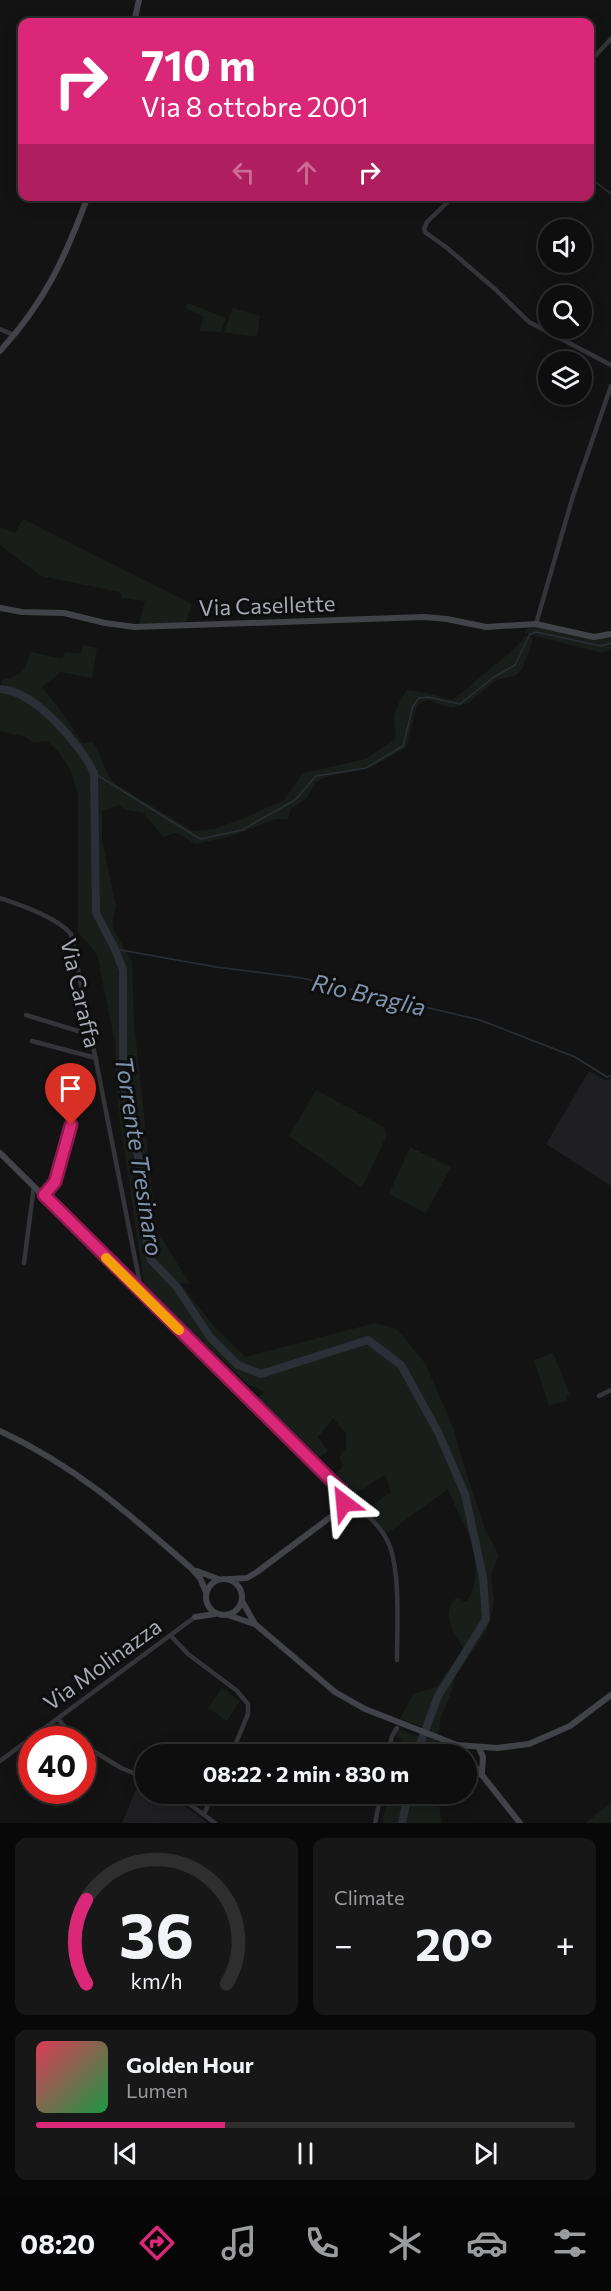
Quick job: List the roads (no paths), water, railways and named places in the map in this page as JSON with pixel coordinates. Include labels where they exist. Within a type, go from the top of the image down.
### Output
[{"type":"street","points":[[135,18],[139,0]]},
{"type":"street","points":[[594,57],[611,39]]},
{"type":"street","points":[[0,351],[50,286],[86,201]]},
{"type":"street","points":[[449,201],[428,222],[424,229],[426,233],[495,289],[529,322],[611,365]]},
{"type":"street","points":[[0,329],[14,335]]},
{"type":"street","points":[[536,624],[573,496],[611,386]]},
{"type":"street","name":"Via Casellette","points":[[0,608],[22,612],[64,613],[105,623],[135,627],[424,617],[486,627],[536,624],[587,636],[611,634]]},
{"type":"street","name":"Via Caraffa","points":[[0,898],[44,916],[71,934],[142,1294]]},
{"type":"street","points":[[27,1015],[91,1032]]},
{"type":"street","name":"Via Caraffa","points":[[32,1041],[96,1058]]},
{"type":"street","points":[[44,1195],[55,1182],[71,1125]]},
{"type":"street","points":[[0,1153],[339,1488],[344,1498],[354,1503],[375,1523],[392,1550],[396,1587],[397,1660]]},
{"type":"street","points":[[24,1263],[34,1186]]},
{"type":"street","points":[[599,1395],[611,1390]]},
{"type":"street","points":[[0,1431],[54,1459],[103,1492],[191,1568],[200,1578],[209,1609],[218,1614]]},
{"type":"street","points":[[191,1568],[219,1579],[248,1578],[340,1510],[344,1498]]},
{"type":"street","points":[[257,1572],[242,1593],[242,1602],[255,1624],[329,1688],[398,1725],[454,1744]]},
{"type":"street","points":[[206,1595],[213,1582],[219,1579]]},
{"type":"street","points":[[229,1579],[237,1584],[242,1593]]},
{"type":"street","name":"Via Molinazza","points":[[0,1761],[195,1617],[201,1611],[206,1595]]},
{"type":"street","points":[[228,1615],[237,1610],[242,1602]]},
{"type":"street","points":[[195,1617],[228,1615],[255,1624]]},
{"type":"street","points":[[171,1636],[188,1654],[236,1690],[248,1704],[248,1714],[236,1744]]},
{"type":"street","points":[[479,1748],[528,1744],[554,1734],[570,1726],[611,1695]]},
{"type":"street","points":[[58,1719],[64,1726]]},
{"type":"street","points":[[390,1744],[398,1725]]},
{"type":"street","points":[[479,1748],[482,1751],[482,1773]]},
{"type":"street","points":[[483,1761],[497,1748]]},
{"type":"street","points":[[96,1752],[135,1773]]},
{"type":"street","points":[[477,1767],[520,1823]]},
{"type":"street","points":[[190,1804],[215,1823]]},
{"type":"street","points":[[204,1814],[208,1804]]},
{"type":"street","points":[[375,1823],[379,1804]]},
{"type":"waterway","points":[[594,181],[611,194]]},
{"type":"waterway","points":[[94,773],[200,839],[242,830],[295,800],[316,776],[366,768],[403,746],[413,706],[419,698],[428,697],[460,704],[494,677],[515,665],[530,634],[536,632],[601,646],[611,643]]},
{"type":"waterway","name":"Torrente Tresinaro","points":[[0,689],[27,699],[55,721],[79,748],[94,773],[96,913],[123,970],[123,1081],[144,1186],[147,1247],[151,1260],[176,1286],[210,1337],[238,1365],[261,1374],[368,1340],[401,1365],[438,1432],[465,1494],[483,1577],[486,1619],[438,1696],[420,1744]]},
{"type":"waterway","name":"Rio Braglia","points":[[115,949],[216,967],[302,978],[480,1020],[575,1057],[607,1077],[611,1076]]},
{"type":"waterway","name":"Torrente Tresinaro","points":[[402,1823],[406,1804]]}]
